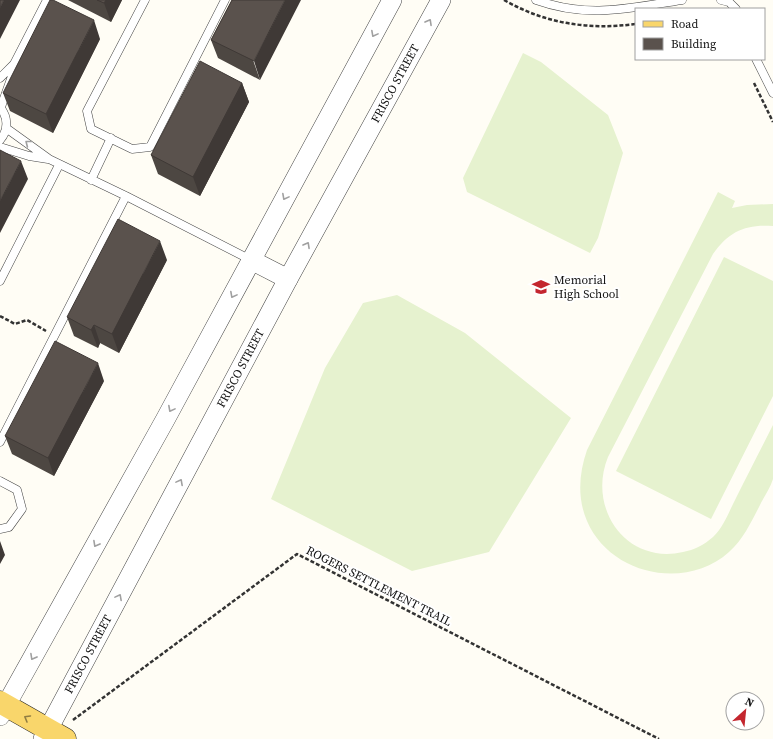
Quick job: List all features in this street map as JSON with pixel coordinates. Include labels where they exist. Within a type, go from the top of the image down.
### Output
[{"type":"main road","points":[[2,708],[57,732]]},
{"type":"street","points":[[2,708],[165,420],[392,0]]},
{"type":"street","name":"FRISCO STREET","points":[[57,732],[288,279],[441,0]]},
{"type":"street","points":[[251,260],[288,279]]},
{"type":"lane","points":[[0,78],[14,64],[47,0]]},
{"type":"lane","points":[[146,0],[87,111],[91,129],[132,149],[150,147],[225,0]]},
{"type":"lane","points":[[536,0],[573,10],[610,11],[682,0]]},
{"type":"lane","points":[[721,0],[729,2],[735,8]]},
{"type":"lane","points":[[756,60],[773,93]]},
{"type":"lane","points":[[0,140],[6,128],[4,113],[0,107],[12,76],[14,64]]},
{"type":"lane","points":[[6,128],[59,165],[126,196],[251,260]]},
{"type":"lane","points":[[91,180],[111,138]]},
{"type":"lane","points":[[0,146],[29,156],[49,159]]},
{"type":"lane","points":[[0,281],[59,165]]},
{"type":"lane","points":[[0,442],[126,196]]},
{"type":"lane","points":[[0,481],[17,490],[22,509],[10,527],[0,529]]},
{"type":"path","points":[[752,79],[773,122]]},
{"type":"path","points":[[0,316],[15,324],[27,320],[55,336]]},
{"type":"path","name":"ROGERS SETTLEMENT TRAIL","points":[[57,732],[297,554],[659,739]]},
{"type":"green space","points":[[523,53],[541,62],[608,115],[623,153],[598,238],[590,253],[467,192],[463,178]]},
{"type":"green space","points":[[718,192],[735,201],[732,208],[747,205],[773,204],[773,226],[754,226],[739,231],[725,240],[713,254],[608,457],[603,476],[603,495],[607,513],[616,528],[629,541],[644,550],[663,554],[683,552],[695,548],[702,545],[717,533],[726,519],[773,425],[773,479],[746,531],[729,552],[711,564],[692,571],[671,574],[650,571],[631,565],[613,554],[598,539],[587,521],[584,512],[580,494],[582,468],[587,450]]},
{"type":"green space","points":[[724,257],[773,281],[773,396],[711,519],[616,471]]},
{"type":"green space","points":[[397,295],[465,333],[571,418],[489,552],[412,571],[271,499],[325,368],[363,303]]},
{"type":"building","points":[[0,0],[4,0],[0,8]]},
{"type":"building","points":[[50,0],[53,0],[94,20],[46,114],[3,93]]},
{"type":"building","points":[[97,0],[106,0],[104,3]]},
{"type":"building","points":[[232,0],[285,0],[254,61],[211,40]]},
{"type":"building","points":[[200,61],[242,83],[193,177],[151,155]]},
{"type":"building","points":[[0,150],[21,161],[0,201]]},
{"type":"building","points":[[118,219],[160,241],[112,334],[94,325],[91,330],[67,317]]},
{"type":"building","points":[[55,341],[98,363],[48,458],[5,436]]},
{"type":"place","name":"Memorial High School","points":[[541,287]]}]
